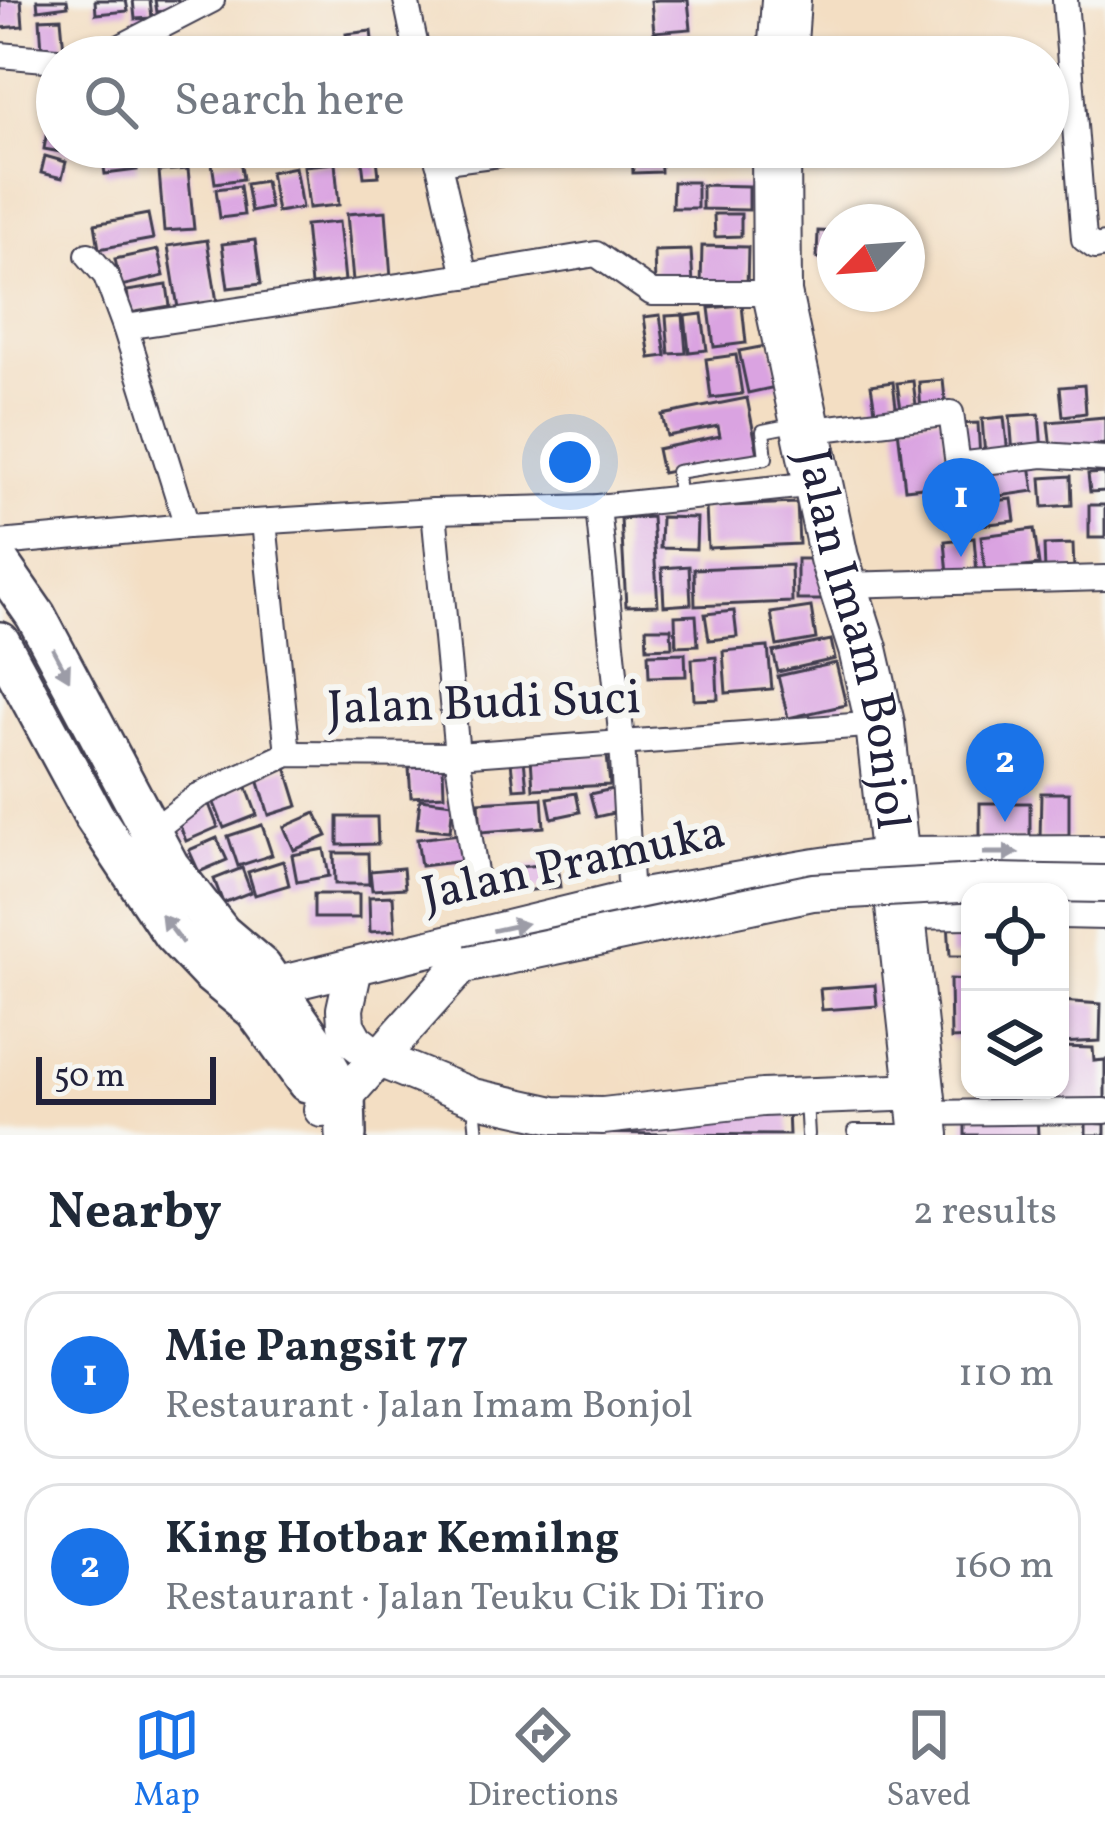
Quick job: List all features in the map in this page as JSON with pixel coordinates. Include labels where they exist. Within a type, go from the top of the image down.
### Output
[{"type":"highway","points":[[783,36],[786,0]]},
{"type":"highway","name":"Jalan Imam Bonjol","points":[[776,168],[777,293],[816,484],[880,724],[923,1118]]},
{"type":"main road","points":[[0,565],[36,616],[172,933],[255,1010],[338,1119]]},
{"type":"main road","points":[[0,642],[94,816],[169,866],[221,933],[261,967],[338,1119]]},
{"type":"street","points":[[142,36],[212,0]]},
{"type":"street","points":[[406,0],[414,36]]},
{"type":"street","points":[[1065,0],[1068,36]]},
{"type":"street","points":[[1069,50],[1084,239],[1095,247],[1105,245]]},
{"type":"street","points":[[0,55],[36,58]]},
{"type":"street","points":[[440,168],[465,276]]},
{"type":"street","points":[[125,327],[596,254],[652,293],[777,293]]},
{"type":"street","points":[[88,255],[106,276],[125,327],[187,526]]},
{"type":"street","points":[[806,427],[951,412],[958,465],[1043,455],[1105,459]]},
{"type":"street","points":[[0,543],[434,511],[598,507],[816,484]]},
{"type":"street","points":[[598,507],[622,742],[631,899]]},
{"type":"street","points":[[434,511],[457,754],[475,872]]},
{"type":"street","points":[[264,522],[288,754]]},
{"type":"street","points":[[842,585],[1105,578]]},
{"type":"street","name":"Jalan Budi Suci","points":[[135,844],[198,796],[288,754],[457,754],[880,724]]},
{"type":"street","name":"Jalan Pramuka","points":[[274,986],[631,899],[897,855],[1105,856]]},
{"type":"street","points":[[1105,856],[1092,872],[1092,888],[1105,908]]},
{"type":"street","points":[[1105,884],[996,882],[835,890],[465,964],[405,970],[366,965],[346,1025],[355,1041],[377,1058],[473,1097],[554,1114],[603,1116],[806,1095],[854,1120],[1105,1111]]},
{"type":"street","points":[[1069,910],[1105,908]]},
{"type":"street","points":[[903,911],[961,910]]},
{"type":"street","points":[[338,1119],[377,1058],[465,964]]},
{"type":"lane","points":[[679,499],[676,472],[766,458],[763,431],[806,427]]},
{"type":"lane","points":[[806,1095],[808,1135]]},
{"type":"lane","points":[[473,1097],[477,1135]]},
{"type":"building","points":[[0,0],[21,0],[23,26],[0,28]]},
{"type":"building","points":[[37,0],[67,0],[68,6],[38,10]]},
{"type":"building","points":[[95,0],[126,0],[128,11],[96,14]]},
{"type":"building","points":[[133,0],[150,0],[152,18],[135,19]]},
{"type":"building","points":[[155,0],[178,0],[179,9],[157,12]]},
{"type":"building","points":[[688,0],[691,29],[654,32],[651,1]]},
{"type":"building","points":[[61,18],[63,36],[41,36],[40,19]]},
{"type":"building","points":[[42,168],[64,168],[62,178],[41,173]]},
{"type":"building","points":[[104,168],[137,168],[137,170],[105,174]]},
{"type":"building","points":[[213,168],[241,168],[243,179],[215,183]]},
{"type":"building","points":[[295,168],[302,208],[277,212],[270,172]]},
{"type":"building","points":[[304,168],[335,168],[339,205],[309,208]]},
{"type":"building","points":[[363,168],[378,168],[379,176],[364,177]]},
{"type":"building","points":[[633,168],[661,168],[661,172],[633,173]]},
{"type":"building","points":[[188,169],[194,229],[164,231],[159,171]]},
{"type":"building","points":[[265,181],[270,208],[251,212],[246,184]]},
{"type":"building","points":[[673,182],[697,182],[697,208],[672,208]]},
{"type":"building","points":[[702,185],[749,186],[749,210],[702,209]]},
{"type":"building","points":[[240,186],[244,215],[220,218],[216,189]]},
{"type":"building","points":[[386,211],[391,278],[353,281],[347,214]]},
{"type":"building","points":[[148,214],[153,239],[99,249],[95,224]]},
{"type":"building","points":[[714,214],[741,214],[741,236],[715,237]]},
{"type":"building","points":[[339,222],[345,281],[311,285],[305,225]]},
{"type":"building","points":[[207,240],[217,302],[178,308],[168,246]]},
{"type":"building","points":[[255,240],[261,284],[228,288],[222,244]]},
{"type":"building","points":[[702,246],[748,247],[747,287],[701,286]]},
{"type":"building","points":[[158,250],[164,276],[121,286],[115,259]]},
{"type":"building","points":[[691,250],[693,284],[655,286],[654,251]]},
{"type":"building","points":[[167,285],[170,306],[130,313],[127,291]]},
{"type":"building","points":[[742,305],[746,343],[714,347],[709,308]]},
{"type":"building","points":[[702,314],[707,350],[689,352],[685,316]]},
{"type":"building","points":[[660,315],[666,356],[650,358],[644,317]]},
{"type":"building","points":[[683,315],[686,353],[669,354],[666,316]]},
{"type":"building","points":[[771,345],[780,386],[748,393],[739,351]]},
{"type":"building","points":[[736,355],[742,394],[711,398],[706,359]]},
{"type":"building","points":[[943,380],[946,409],[921,411],[919,382]]},
{"type":"building","points":[[913,381],[917,413],[902,415],[897,383]]},
{"type":"building","points":[[893,382],[897,414],[876,417],[871,385]]},
{"type":"building","points":[[1084,385],[1086,413],[1063,416],[1060,387]]},
{"type":"building","points":[[747,398],[758,454],[662,473],[657,449],[720,436],[718,426],[667,436],[662,415]]},
{"type":"building","points":[[1039,414],[1042,451],[1013,454],[1010,416]]},
{"type":"building","points":[[941,416],[949,484],[905,489],[897,421]]},
{"type":"building","points":[[1004,417],[1008,454],[985,456],[982,419]]},
{"type":"building","points":[[1105,417],[1105,444],[1051,449],[1048,422]]},
{"type":"building","points":[[978,423],[980,459],[957,459],[956,424]]},
{"type":"building","points":[[1029,458],[1034,491],[985,498],[980,466]]},
{"type":"building","points":[[1105,473],[1105,491],[1090,492],[1088,474]]},
{"type":"building","points":[[1071,476],[1072,505],[1043,507],[1041,478]]},
{"type":"building","points":[[1012,499],[1015,521],[980,525],[977,503]]},
{"type":"building","points":[[797,503],[799,544],[708,548],[706,507]]},
{"type":"building","points":[[1089,505],[1105,505],[1105,538],[1089,538]]},
{"type":"building","points":[[652,517],[658,605],[626,606],[621,519]]},
{"type":"building","points":[[661,517],[697,518],[696,549],[660,548]]},
{"type":"building","points":[[1034,529],[1039,565],[985,572],[981,536]]},
{"type":"building","points":[[974,538],[977,573],[948,575],[945,541]]},
{"type":"building","points":[[1073,544],[1074,571],[1045,572],[1044,545]]},
{"type":"building","points":[[797,559],[822,559],[822,600],[797,600]]},
{"type":"building","points":[[791,565],[792,602],[695,606],[694,569]]},
{"type":"building","points":[[689,566],[691,604],[664,606],[662,568]]},
{"type":"building","points":[[811,607],[816,639],[777,646],[771,613]]},
{"type":"building","points":[[734,611],[737,637],[709,640],[705,614]]},
{"type":"building","points":[[696,615],[698,645],[676,646],[675,616]]},
{"type":"building","points":[[646,628],[671,628],[672,647],[647,648]]},
{"type":"building","points":[[831,640],[835,659],[778,672],[773,652]]},
{"type":"building","points":[[768,647],[772,689],[726,693],[723,651]]},
{"type":"building","points":[[685,653],[686,676],[649,677],[648,654]]},
{"type":"building","points":[[716,657],[718,699],[694,700],[692,659]]},
{"type":"building","points":[[836,663],[846,705],[788,718],[778,676]]},
{"type":"building","points":[[607,756],[610,785],[533,789],[531,757]]},
{"type":"building","points":[[524,760],[527,788],[514,789],[511,762]]},
{"type":"building","points":[[443,766],[444,795],[411,797],[409,768]]},
{"type":"building","points":[[286,767],[298,806],[269,815],[257,776]]},
{"type":"building","points":[[246,785],[257,815],[224,828],[212,798]]},
{"type":"building","points":[[617,788],[622,811],[596,817],[590,794]]},
{"type":"building","points":[[576,793],[580,812],[552,818],[548,798]]},
{"type":"building","points":[[1041,793],[1069,793],[1069,838],[1040,839]]},
{"type":"building","points":[[542,798],[544,827],[481,832],[479,802]]},
{"type":"building","points":[[420,799],[453,803],[450,831],[417,828]]},
{"type":"building","points":[[980,803],[1030,803],[1030,841],[980,841]]},
{"type":"building","points":[[209,804],[218,827],[186,841],[177,818]]},
{"type":"building","points":[[316,813],[327,836],[294,850],[284,827]]},
{"type":"building","points":[[338,817],[377,817],[378,844],[338,845]]},
{"type":"building","points":[[262,825],[272,855],[238,866],[228,836]]},
{"type":"building","points":[[469,833],[472,860],[421,866],[417,839]]},
{"type":"building","points":[[217,838],[227,860],[199,872],[189,850]]},
{"type":"building","points":[[324,849],[329,876],[297,882],[292,855]]},
{"type":"building","points":[[334,853],[368,853],[369,884],[335,884]]},
{"type":"building","points":[[283,861],[289,885],[255,895],[248,872]]},
{"type":"building","points":[[557,863],[560,887],[514,892],[512,868]]},
{"type":"building","points":[[242,868],[251,892],[223,903],[214,879]]},
{"type":"building","points":[[403,868],[405,888],[372,890],[370,871]]},
{"type":"building","points":[[314,894],[359,894],[359,918],[314,918]]},
{"type":"building","points":[[393,896],[395,930],[370,932],[369,897]]},
{"type":"building","points":[[961,920],[961,956],[950,956],[948,921]]},
{"type":"building","points":[[950,979],[961,980],[961,1038],[951,1039]]},
{"type":"building","points":[[875,985],[877,1006],[822,1010],[820,989]]},
{"type":"building","points":[[1069,1002],[1101,1004],[1100,1041],[1069,1043]]},
{"type":"building","points":[[1069,1047],[1093,1048],[1094,1061],[1105,1060],[1105,1105],[1042,1105],[1042,1099],[1069,1099]]},
{"type":"building","points":[[788,1109],[789,1135],[565,1133]]},
{"type":"building","points":[[1037,1114],[1038,1135],[965,1135],[965,1116]]},
{"type":"building","points":[[1086,1123],[1105,1124],[1105,1135],[1086,1135]]},
{"type":"place","name":"Mie Pangsit 77","points":[[961,557]]},
{"type":"place","name":"King Hotbar Kemilng","points":[[1005,822]]}]
